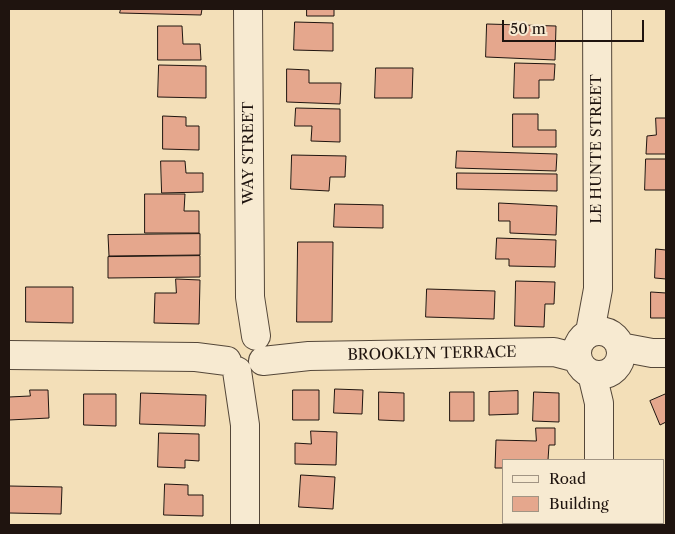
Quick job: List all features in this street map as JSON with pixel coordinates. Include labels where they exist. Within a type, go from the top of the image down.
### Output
[{"type":"street","name":"WAY STREET","points":[[245,525],[246,354],[250,297],[248,9]]},
{"type":"street","name":"LE HUNTE STREET","points":[[597,9],[598,290],[594,353],[598,403],[599,459]]},
{"type":"street","name":"BROOKLYN TERRACE","points":[[9,355],[196,357],[246,354],[310,356],[659,353]]},
{"type":"building","points":[[121,9],[202,9],[201,15],[120,13]]},
{"type":"building","points":[[307,9],[334,9],[334,16],[307,16]]},
{"type":"building","points":[[295,22],[333,23],[333,51],[294,50]]},
{"type":"building","points":[[487,24],[556,26],[555,60],[486,57]]},
{"type":"building","points":[[158,26],[182,26],[183,44],[200,44],[201,60],[158,60]]},
{"type":"building","points":[[515,63],[555,64],[554,80],[539,80],[539,98],[514,98]]},
{"type":"building","points":[[159,65],[206,66],[206,98],[158,97]]},
{"type":"building","points":[[376,68],[413,68],[412,98],[375,98]]},
{"type":"building","points":[[287,69],[309,70],[309,83],[341,83],[340,104],[287,102]]},
{"type":"building","points":[[296,108],[340,109],[340,142],[311,141],[312,126],[295,126]]},
{"type":"building","points":[[513,114],[538,114],[538,130],[556,130],[556,147],[513,147]]},
{"type":"building","points":[[163,116],[186,117],[186,126],[199,126],[199,150],[163,149]]},
{"type":"building","points":[[656,118],[666,118],[666,154],[646,154],[647,136],[656,135]]},
{"type":"building","points":[[457,151],[557,154],[556,171],[456,168]]},
{"type":"building","points":[[292,155],[346,156],[345,177],[330,177],[329,191],[291,189]]},
{"type":"building","points":[[646,159],[666,159],[666,190],[645,190]]},
{"type":"building","points":[[161,161],[185,161],[186,173],[203,173],[203,192],[162,193]]},
{"type":"building","points":[[457,173],[557,174],[557,191],[457,189]]},
{"type":"building","points":[[145,194],[185,194],[184,211],[199,211],[199,233],[145,233]]},
{"type":"building","points":[[499,203],[557,206],[556,235],[510,233],[510,221],[499,221]]},
{"type":"building","points":[[335,204],[383,205],[383,228],[334,227]]},
{"type":"building","points":[[200,234],[200,255],[109,256],[108,235]]},
{"type":"building","points":[[497,238],[556,240],[555,267],[509,266],[509,259],[496,259]]},
{"type":"building","points":[[298,242],[333,242],[332,322],[297,322]]},
{"type":"building","points":[[656,249],[666,250],[666,279],[655,278]]},
{"type":"building","points":[[200,256],[200,277],[108,278],[108,257]]},
{"type":"building","points":[[176,279],[200,280],[199,324],[154,323],[155,293],[176,293]]},
{"type":"building","points":[[516,281],[555,282],[554,304],[545,304],[544,327],[515,326]]},
{"type":"building","points":[[26,287],[73,287],[73,323],[26,322]]},
{"type":"building","points":[[427,289],[495,291],[494,319],[426,317]]},
{"type":"building","points":[[651,292],[666,293],[666,318],[651,318]]},
{"type":"building","points":[[335,389],[363,390],[362,414],[334,413]]},
{"type":"building","points":[[30,390],[48,390],[49,418],[9,420],[9,397],[30,396]]},
{"type":"building","points":[[293,390],[319,390],[319,420],[293,420]]},
{"type":"building","points":[[518,391],[518,414],[489,415],[489,392]]},
{"type":"building","points":[[379,392],[404,393],[404,421],[379,420]]},
{"type":"building","points":[[450,392],[474,392],[474,421],[450,421]]},
{"type":"building","points":[[534,392],[559,393],[559,422],[533,421]]},
{"type":"building","points":[[141,393],[206,395],[205,426],[140,424]]},
{"type":"building","points":[[84,394],[116,394],[116,426],[84,425]]},
{"type":"building","points":[[666,394],[666,422],[660,425],[650,401]]},
{"type":"building","points":[[536,428],[555,428],[555,445],[549,445],[548,459],[502,459],[502,468],[495,468],[496,440],[536,441]]},
{"type":"building","points":[[311,431],[337,432],[336,465],[295,464],[295,443],[311,444]]},
{"type":"building","points":[[159,433],[199,434],[199,461],[185,460],[185,468],[158,467]]},
{"type":"building","points":[[301,475],[335,477],[333,509],[299,507]]},
{"type":"building","points":[[165,484],[188,485],[188,495],[203,495],[203,516],[164,515]]},
{"type":"building","points":[[9,486],[62,487],[61,514],[9,513]]}]
